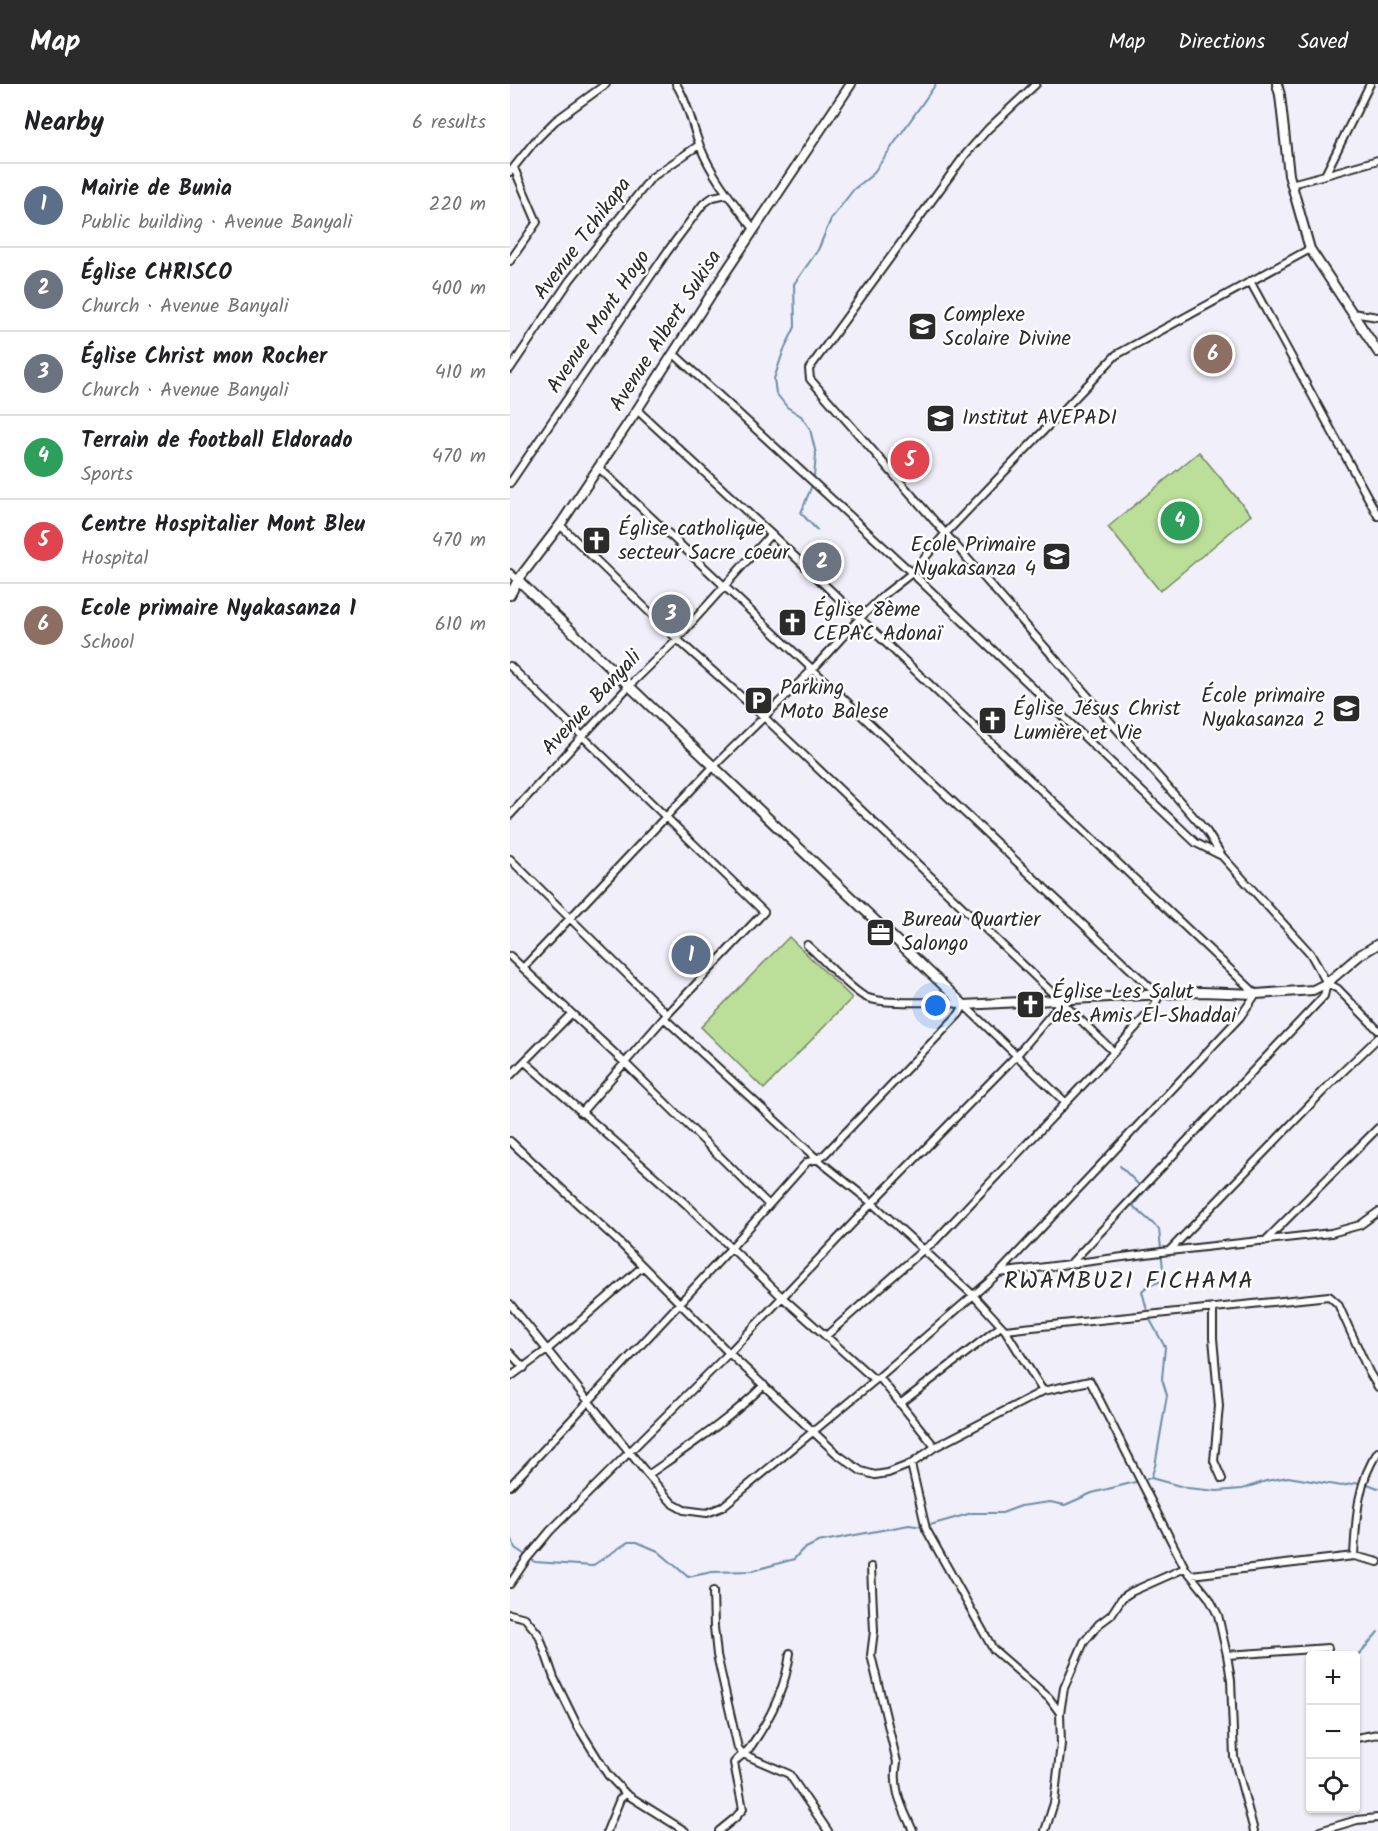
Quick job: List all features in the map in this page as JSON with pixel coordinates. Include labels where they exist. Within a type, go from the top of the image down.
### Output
[{"type":"street","points":[[510,261],[537,222],[512,170],[534,142],[555,121],[606,84]]},
{"type":"street","points":[[676,84],[694,126],[699,145],[710,167],[754,229]]},
{"type":"street","name":"Avenue Albert Sukisa","points":[[510,595],[518,580],[560,525],[638,410],[754,229],[851,84]]},
{"type":"street","points":[[1036,84],[988,129],[965,155],[809,369],[810,380],[1207,832],[1221,856],[1310,953],[1327,983],[1338,989],[1378,1030]]},
{"type":"street","points":[[1277,84],[1291,184],[1310,249],[1378,352]]},
{"type":"street","points":[[1325,175],[1370,84]]},
{"type":"street","name":"Avenue Tchikapa","points":[[510,369],[570,280],[651,178],[699,145]]},
{"type":"street","points":[[1291,184],[1378,160]]},
{"type":"street","name":"Avenue Mont Hoyo","points":[[510,483],[667,252],[703,204],[713,197],[727,194]]},
{"type":"street","points":[[523,968],[713,767],[813,669],[860,618],[912,573],[945,534],[1116,355],[1310,249]]},
{"type":"street","points":[[1250,281],[1378,516]]},
{"type":"street","points":[[1352,313],[1378,317]]},
{"type":"street","points":[[673,353],[912,573],[1196,843],[1221,856]]},
{"type":"street","points":[[638,410],[1256,994]]},
{"type":"street","points":[[598,468],[1159,996]]},
{"type":"street","points":[[560,525],[677,639],[764,717],[1114,1052]]},
{"type":"street","name":"Avenue Banyali","points":[[510,815],[628,687],[677,639],[771,534]]},
{"type":"street","points":[[510,573],[1065,1102]]},
{"type":"street","points":[[510,666],[764,912],[665,1016],[581,1113]]},
{"type":"street","points":[[510,859],[665,1016],[817,1159],[872,1203],[973,1295],[1003,1328],[1043,1391]]},
{"type":"street","points":[[807,945],[863,996],[878,1001],[951,1001],[964,1005],[1060,999],[1200,993],[1256,994],[1313,990],[1327,983],[1360,955],[1378,944]]},
{"type":"street","points":[[510,956],[625,1063],[769,1204]]},
{"type":"street","points":[[1072,1263],[1324,996],[1327,983]]},
{"type":"street","points":[[510,1304],[629,1452],[674,1504],[684,1510],[707,1513],[722,1507],[999,1273],[1240,1017],[1256,994]]},
{"type":"street","points":[[826,1336],[934,1242],[1114,1052],[1153,1008],[1159,996]]},
{"type":"street","points":[[510,1584],[550,1531],[729,1353],[1016,1056],[1055,1010],[1060,999]]},
{"type":"street","points":[[510,1486],[731,1248],[807,1162],[825,1154],[959,1014],[964,1005]]},
{"type":"street","points":[[510,1076],[571,1014]]},
{"type":"street","points":[[1164,1251],[1378,1038]]},
{"type":"street","points":[[525,1062],[687,1205],[782,1297],[877,1378],[936,1447]]},
{"type":"street","points":[[1265,1241],[1378,1128]]},
{"type":"street","points":[[510,1141],[621,1243],[642,1267],[729,1353],[837,1454],[861,1472],[875,1475],[888,1473],[911,1464],[936,1447],[1043,1391],[1090,1381],[1185,1568],[1209,1598],[1218,1615],[1231,1680],[1234,1757],[1254,1831]]},
{"type":"street","points":[[999,1273],[1347,1230],[1360,1225],[1378,1212]]},
{"type":"street","points":[[510,1377],[547,1350],[642,1267]]},
{"type":"street","points":[[900,1404],[1003,1328],[1329,1296],[1338,1304],[1368,1372],[1378,1387]]},
{"type":"street","points":[[1213,1308],[1213,1338],[1219,1406],[1214,1461],[1222,1479]]},
{"type":"street","points":[[510,1353],[524,1368]]},
{"type":"street","points":[[648,1475],[714,1428],[764,1385]]},
{"type":"street","points":[[1354,1556],[1356,1512],[1371,1461],[1378,1452]]},
{"type":"street","points":[[911,1464],[925,1526],[993,1649],[1049,1698],[1060,1713]]},
{"type":"street","points":[[1191,1575],[1354,1556],[1378,1562]]},
{"type":"street","points":[[871,1568],[872,1655],[897,1762],[895,1778],[897,1795],[913,1831]]},
{"type":"street","points":[[1045,1831],[1055,1794],[1061,1744],[1060,1713],[1064,1688],[1070,1669],[1084,1642],[1099,1624],[1111,1615],[1122,1598],[1185,1568]]},
{"type":"street","points":[[713,1591],[717,1655],[738,1748],[743,1754],[789,1774],[828,1831]]},
{"type":"street","points":[[510,1614],[525,1618],[539,1635],[554,1678],[577,1725],[608,1775],[626,1794],[683,1830]]},
{"type":"street","points":[[1227,1655],[1328,1648]]},
{"type":"street","points":[[719,1831],[743,1809],[734,1763],[750,1748],[774,1707],[788,1670],[790,1653]]},
{"type":"street","points":[[1360,1737],[1378,1734]]},
{"type":"street","points":[[607,1831],[620,1799],[626,1794]]},
{"type":"street","points":[[1320,1831],[1357,1820],[1378,1818]]},
{"type":"green space","points":[[1199,452],[1251,515],[1160,591],[1108,527]]},
{"type":"green space","points":[[789,937],[852,998],[764,1089],[701,1027]]},
{"type":"waterway","points":[[814,477],[816,454],[810,429],[801,416],[787,407],[776,393],[774,379],[795,327],[794,284],[818,250],[831,219],[854,189],[872,175],[936,84]]},
{"type":"waterway","points":[[812,485],[801,513],[817,530]]},
{"type":"waterway","points":[[1120,1166],[1140,1186]]},
{"type":"waterway","points":[[1145,1191],[1133,1206],[1159,1229],[1164,1279],[1142,1291],[1149,1318],[1165,1347],[1162,1379],[1167,1395],[1151,1478]]},
{"type":"waterway","points":[[510,1533],[515,1548],[535,1562],[592,1566],[628,1542],[637,1542],[658,1551],[688,1577],[712,1572],[752,1571],[794,1559],[802,1550],[818,1542],[909,1525],[923,1527],[972,1513],[1002,1513],[1021,1506],[1050,1502],[1065,1505],[1092,1493],[1151,1478],[1187,1488],[1217,1491],[1242,1489],[1288,1477],[1341,1486],[1362,1482],[1378,1488]]},
{"type":"waterway","points":[[1360,1653],[1378,1632]]},
{"type":"place","name":"Complexe Scolaire Divine","points":[[922,327]]},
{"type":"place","name":"Ecole primaire Nyakasanza 1","points":[[1213,354]]},
{"type":"place","name":"Institut AVEPADI","points":[[941,418]]},
{"type":"place","name":"Centre Hospitalier Mont Bleu","points":[[910,460]]},
{"type":"place","name":"Terrain de football Eldorado","points":[[1180,521]]},
{"type":"place","name":"Église catholique secteur Sacre coeur","points":[[597,541]]},
{"type":"place","name":"Ecole Primaire Nyakasanza 4","points":[[1057,557]]},
{"type":"place","name":"Église CHRISCO","points":[[822,562]]},
{"type":"place","name":"Église Christ mon Rocher","points":[[671,614]]},
{"type":"place","name":"Église 8ème CEPAC Adonaï","points":[[792,622]]},
{"type":"place","name":"Parking Moto Balese","points":[[759,700]]},
{"type":"place","name":"École primaire Nyakasanza 2","points":[[1346,708]]},
{"type":"place","name":"Église Jésus Christ Lumière et Vie","points":[[992,721]]},
{"type":"place","name":"Bureau Quartier Salongo","points":[[881,932]]},
{"type":"place","name":"Mairie de Bunia","points":[[691,955]]},
{"type":"place","name":"Église Les Salut des Amis El-Shaddai","points":[[1031,1004]]},
{"type":"district","name":"RWAMBUZI FICHAMA","points":[[1129,1281]]}]
